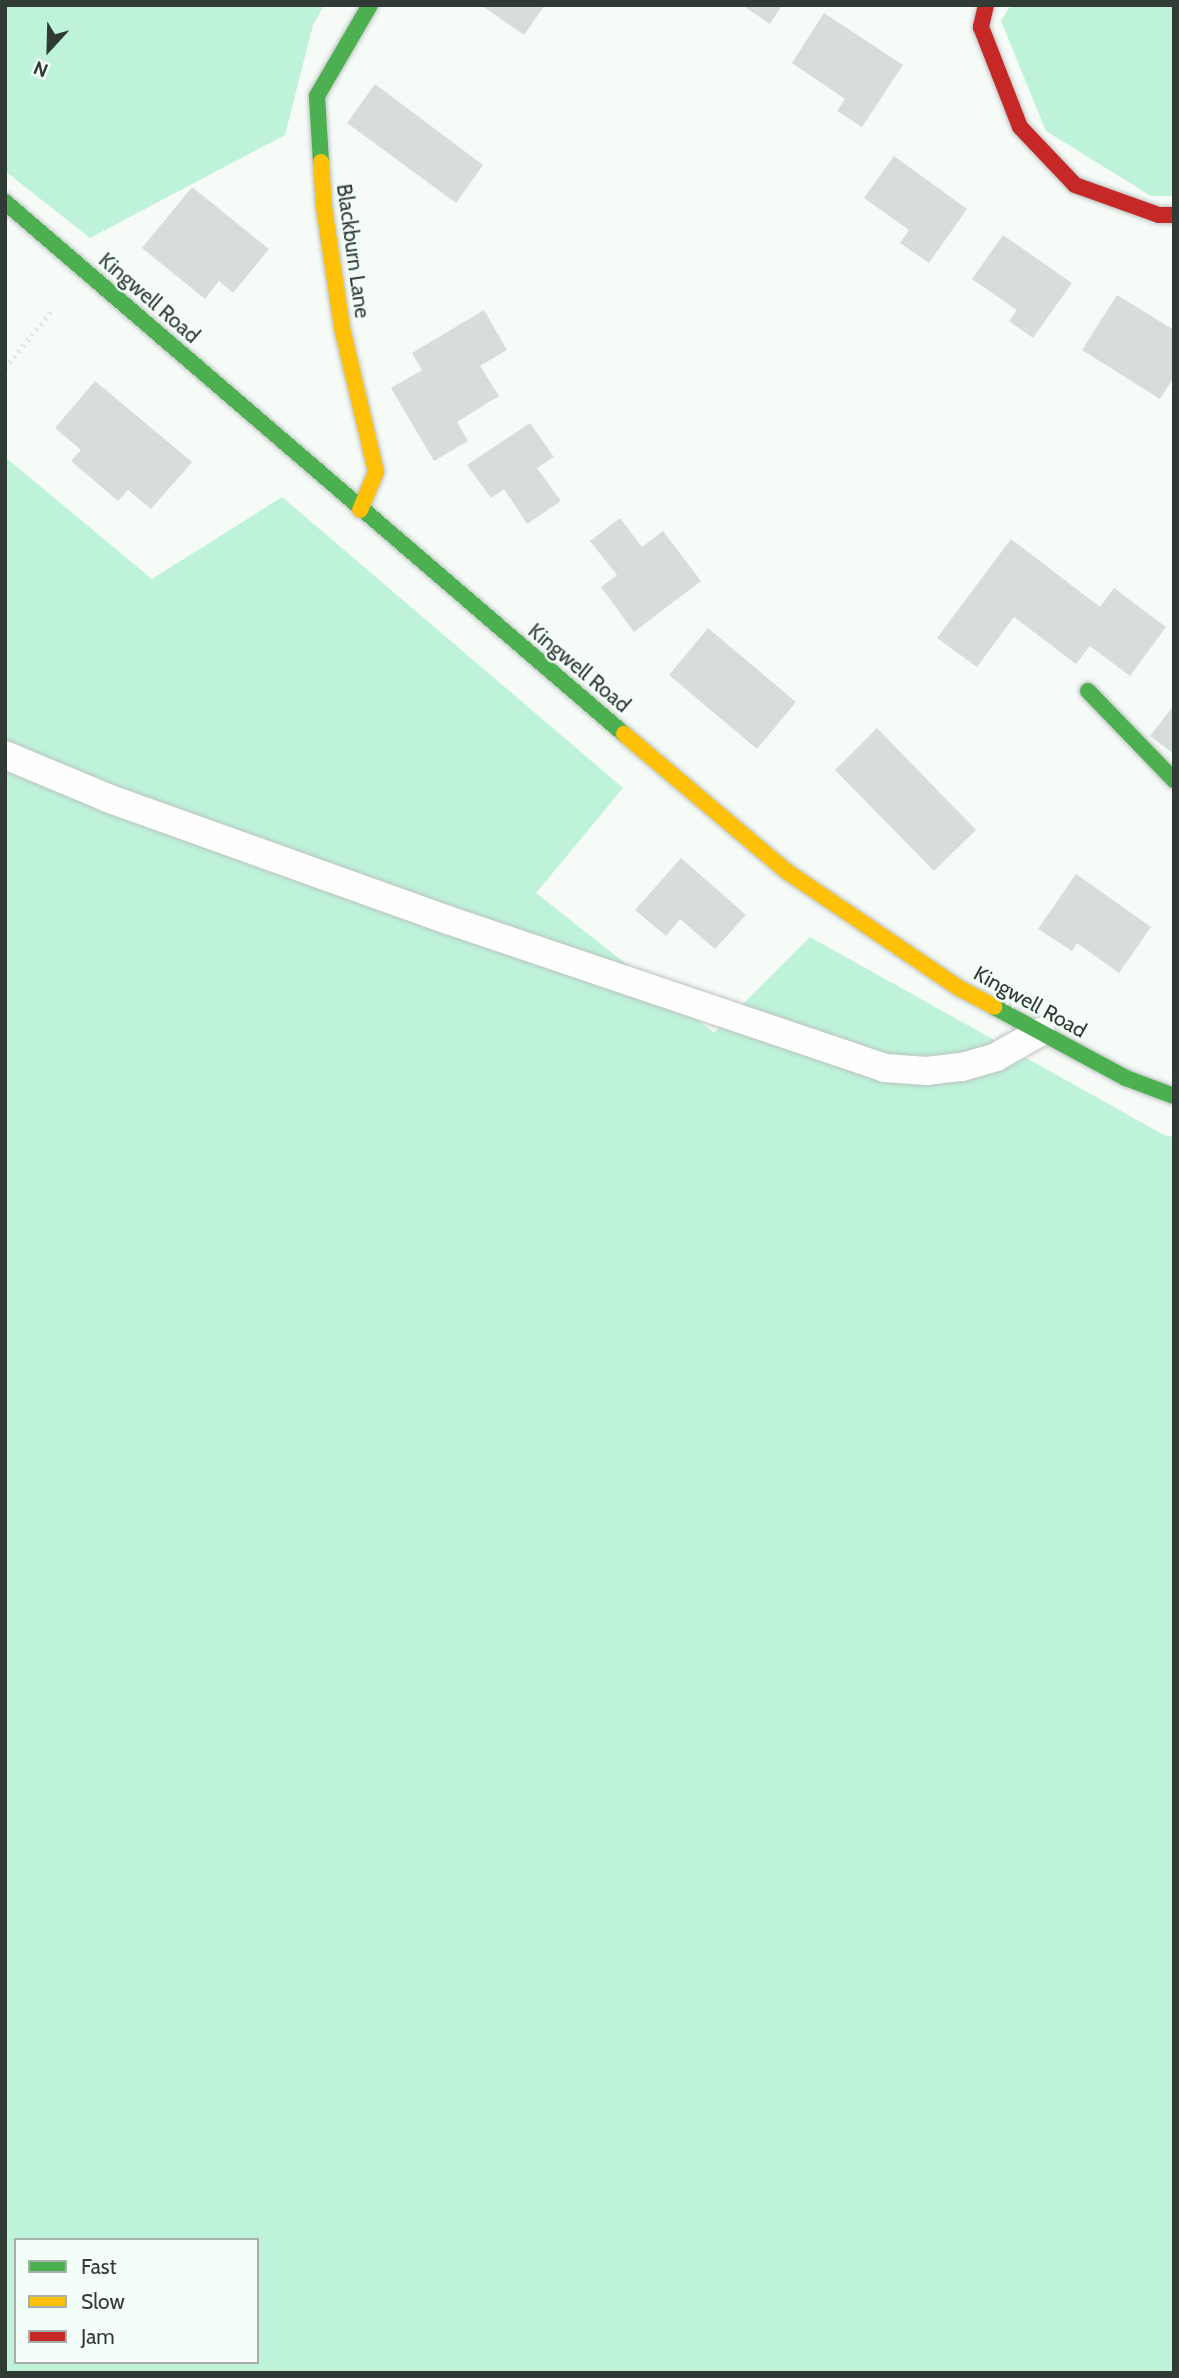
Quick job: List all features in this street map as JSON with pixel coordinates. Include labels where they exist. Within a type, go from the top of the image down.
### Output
[{"type":"street","name":"Blackburn Lane","points":[[360,510],[376,472],[342,328],[324,207],[317,96],[370,5]]},
{"type":"street","points":[[986,5],[981,27],[1020,127],[1075,185],[1159,215],[1174,215]]},
{"type":"street","name":"Kingwell Road","points":[[5,202],[360,510],[786,871],[959,988],[1126,1079],[1174,1096]]},
{"type":"street","points":[[1088,691],[1131,732],[1174,780]]},
{"type":"lane","points":[[5,755],[110,799],[422,911],[885,1068],[927,1072],[962,1067],[996,1057],[1040,1032]]},
{"type":"path","points":[[5,368],[84,270]]},
{"type":"green space","points":[[5,5],[324,5],[313,25],[285,135],[90,238],[5,171]]},
{"type":"green space","points":[[1011,5],[1174,5],[1174,196],[1151,196],[1046,131],[1001,21]]},
{"type":"green space","points":[[5,457],[152,579],[282,497],[623,788],[536,893],[714,1033],[810,937],[1164,1135],[1174,1137],[1174,2373],[5,2373]]},
{"type":"building","points":[[481,5],[545,5],[524,35]]},
{"type":"building","points":[[742,5],[782,5],[770,24]]},
{"type":"building","points":[[824,13],[903,65],[862,127],[837,111],[845,99],[792,63]]},
{"type":"building","points":[[375,84],[483,165],[456,203],[347,123]]},
{"type":"building","points":[[894,156],[967,209],[929,263],[900,243],[909,230],[864,198]]},
{"type":"building","points":[[192,187],[269,249],[233,293],[219,281],[205,299],[142,248]]},
{"type":"building","points":[[1003,235],[1072,283],[1033,338],[1009,321],[1017,310],[972,279]]},
{"type":"building","points":[[1117,295],[1174,330],[1174,377],[1160,399],[1082,350]]},
{"type":"building","points":[[484,310],[507,350],[480,366],[499,396],[457,422],[468,441],[434,461],[391,388],[422,370],[412,353]]},
{"type":"building","points":[[95,381],[192,462],[151,509],[128,490],[118,501],[71,461],[81,450],[55,428]]},
{"type":"building","points":[[530,423],[554,457],[537,468],[561,501],[527,524],[504,489],[491,498],[467,465]]},
{"type":"building","points":[[620,518],[642,547],[663,531],[701,581],[634,632],[601,587],[617,575],[590,541]]},
{"type":"building","points":[[1011,539],[1100,607],[1114,588],[1166,627],[1130,676],[1090,646],[1076,664],[1014,617],[977,667],[937,638]]},
{"type":"building","points":[[708,628],[796,702],[757,749],[669,675]]},
{"type":"building","points":[[1174,705],[1174,754],[1150,736]]},
{"type":"building","points":[[877,728],[976,830],[934,871],[835,770]]},
{"type":"building","points":[[681,858],[746,915],[715,949],[680,919],[666,936],[635,910]]},
{"type":"building","points":[[1076,874],[1151,927],[1119,973],[1077,943],[1072,951],[1038,929]]},
{"type":"traffic: fast","points":[[321,162],[317,96],[370,5]]},
{"type":"traffic: fast","points":[[5,202],[624,734]]},
{"type":"traffic: fast","points":[[1088,691],[1174,780]]},
{"type":"traffic: fast","points":[[994,1007],[1126,1078],[1174,1096]]},
{"type":"traffic: slow","points":[[321,162],[324,207],[342,328],[376,472],[360,510]]},
{"type":"traffic: slow","points":[[624,734],[786,871],[959,988],[994,1007]]},
{"type":"traffic: jam","points":[[986,5],[981,27],[1020,127],[1075,185],[1159,215],[1174,215]]}]
